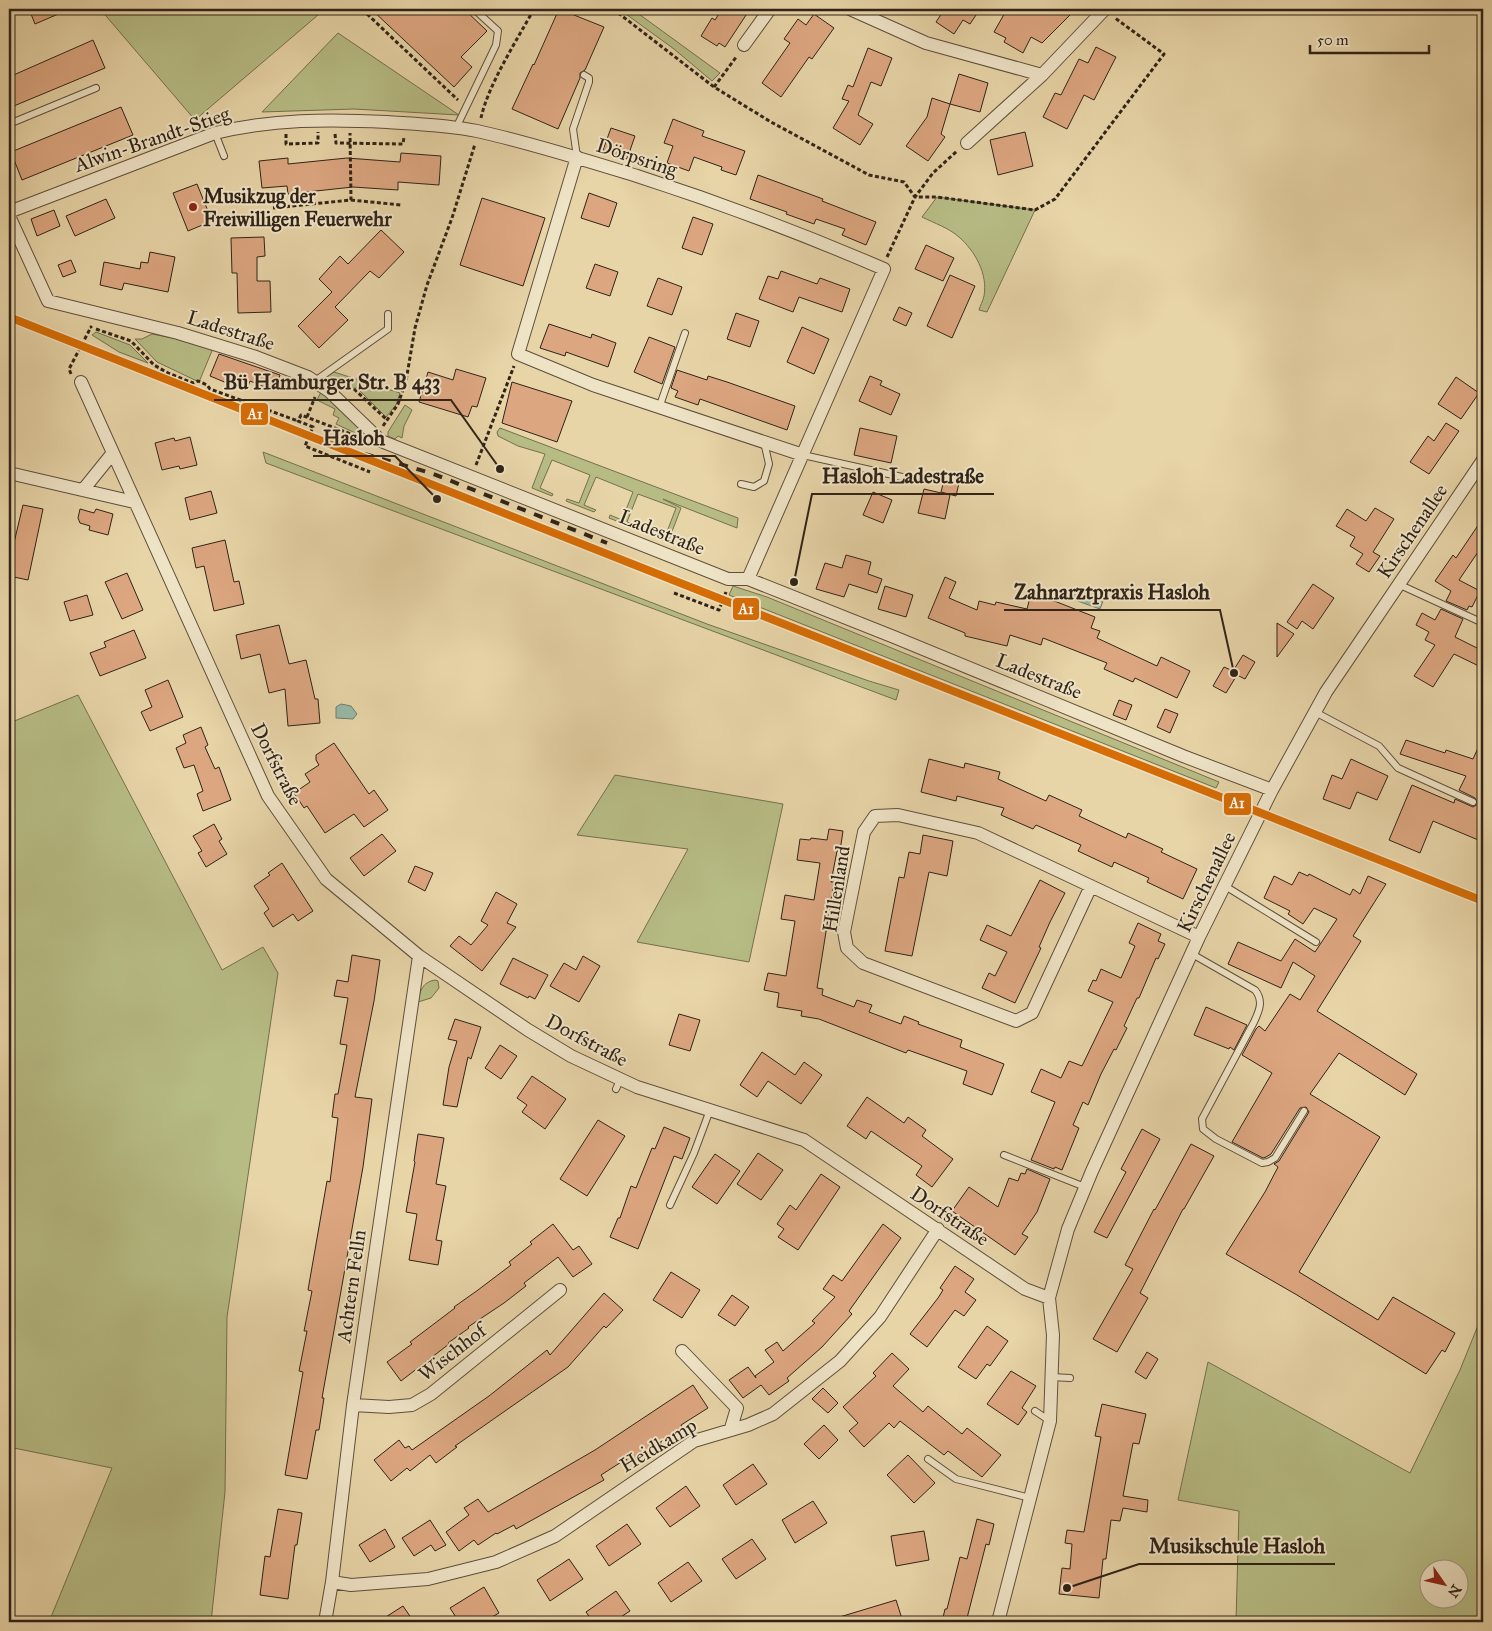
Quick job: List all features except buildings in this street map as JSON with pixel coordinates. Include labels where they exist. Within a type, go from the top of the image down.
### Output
[{"type":"street","points":[[744,46],[770,9]]},
{"type":"street","points":[[850,9],[926,43],[1042,75]]},
{"type":"street","points":[[967,143],[1042,75],[1103,10]]},
{"type":"street","name":"Alwin-Brandt-Stieg","points":[[9,214],[215,133],[239,127],[297,120],[350,120],[456,128],[577,157]]},
{"type":"street","name":"Dörpsring","points":[[518,354],[577,157],[749,214],[882,268]]},
{"type":"street","name":"Ladestraße","points":[[9,214],[48,301],[178,332],[256,357],[318,383],[329,391],[376,438],[728,579],[748,579],[1183,756],[1272,790]]},
{"type":"street","points":[[748,579],[884,269],[882,268]]},
{"type":"street","points":[[518,354],[593,386],[803,455]]},
{"type":"street","name":"Dorfstraße","points":[[81,382],[268,796],[326,880],[419,956],[528,1030],[618,1085],[710,1110],[804,1140],[1025,1289],[1049,1298]]},
{"type":"street","points":[[82,490],[112,454]]},
{"type":"street","name":"Kirschenallee","points":[[1049,1298],[1068,1229],[1086,1187],[1192,954],[1272,790],[1326,692],[1483,460]]},
{"type":"street","points":[[9,473],[134,502]]},
{"type":"street","name":"Hillenland","points":[[1091,886],[1032,1013],[1016,1020],[863,963],[847,948],[844,932],[864,832],[875,816],[898,815],[978,834],[1091,886],[1200,937]]},
{"type":"street","name":"Achtern Felln","points":[[325,1622],[332,1582],[353,1405],[419,956]]},
{"type":"street","name":"Heidkamp","points":[[332,1582],[351,1585],[428,1579],[496,1562],[554,1536],[694,1441],[731,1428],[748,1425],[774,1414],[840,1361],[880,1317],[938,1230]]},
{"type":"street","name":"Wischhof","points":[[353,1405],[389,1407],[412,1405],[431,1394],[560,1290]]},
{"type":"street","points":[[998,1622],[1050,1421],[1052,1335],[1049,1298]]},
{"type":"street","points":[[682,1351],[736,1408],[731,1428]]},
{"type":"lane","points":[[456,128],[496,45],[498,31],[474,9]]},
{"type":"lane","points":[[577,157],[573,129],[589,82],[588,78],[584,75]]},
{"type":"lane","points":[[9,124],[96,88]]},
{"type":"lane","points":[[215,133],[224,156]]},
{"type":"lane","points":[[318,383],[388,329],[388,314]]},
{"type":"lane","points":[[659,408],[685,333]]},
{"type":"lane","points":[[741,484],[754,487],[764,481],[769,464],[764,442]]},
{"type":"lane","points":[[803,455],[911,479]]},
{"type":"lane","points":[[1398,584],[1483,623]]},
{"type":"lane","points":[[1314,712],[1379,746],[1398,768],[1472,802]]},
{"type":"lane","points":[[1226,886],[1316,942]]},
{"type":"lane","points":[[1192,954],[1255,990],[1260,999],[1259,1010],[1254,1022],[1202,1119],[1204,1129],[1216,1139],[1262,1163],[1268,1162],[1275,1158],[1304,1110]]},
{"type":"lane","points":[[670,1205],[694,1153],[710,1110]]},
{"type":"lane","points":[[1004,1155],[1086,1187]]},
{"type":"lane","points":[[1051,1377],[1070,1378]]},
{"type":"lane","points":[[1035,1411],[1050,1421]]},
{"type":"lane","points":[[928,1459],[956,1479],[1030,1498]]},
{"type":"path","points":[[298,421],[302,415],[373,444],[398,404],[406,381],[415,328],[426,286],[452,218],[483,109],[499,73],[534,9]]},
{"type":"path","points":[[613,9],[714,87],[770,122],[869,175],[904,182],[915,197]]},
{"type":"path","points":[[915,197],[937,197],[1035,210],[1055,198],[1164,54],[1103,10]]},
{"type":"path","points":[[367,14],[466,108]]},
{"type":"path","points":[[714,87],[744,46]]},
{"type":"path","points":[[350,120],[351,200]]},
{"type":"path","points":[[278,133],[286,133],[286,144],[318,143],[318,131],[326,131]]},
{"type":"path","points":[[335,131],[336,143],[403,144],[404,137],[412,138]]},
{"type":"path","points":[[882,268],[915,197],[933,173],[967,143]]},
{"type":"path","points":[[273,208],[351,200],[400,205]]},
{"type":"path","points":[[83,324],[131,342],[154,365],[168,373],[193,383],[198,381],[207,385],[210,389],[312,427],[305,446],[370,472]]},
{"type":"path","points":[[81,382],[74,382],[69,369],[91,327]]},
{"type":"path","points":[[472,476],[518,354]]},
{"type":"path","points":[[307,417],[318,383]]},
{"type":"path","points":[[354,389],[387,420]]},
{"type":"path","points":[[674,592],[719,610],[728,588],[724,586]]},
{"type":"green space","points":[[100,9],[325,9],[195,120]]},
{"type":"green space","points":[[619,9],[632,9],[720,73],[712,81],[674,49]]},
{"type":"green space","points":[[338,33],[459,115],[354,109],[262,112]]},
{"type":"green space","points":[[937,197],[1035,210],[987,312],[979,310],[985,288],[982,271],[975,256],[955,234],[922,217]]},
{"type":"green space","points":[[96,332],[130,345],[148,363],[119,352],[92,335]]},
{"type":"green space","points":[[152,334],[214,346],[199,382],[157,362],[135,339],[142,339]]},
{"type":"green space","points":[[334,372],[400,393],[396,405],[386,417],[357,388],[335,389],[326,377]]},
{"type":"green space","points":[[321,392],[331,397],[369,437],[368,439],[336,424],[339,418],[333,415],[335,409],[317,400]]},
{"type":"green space","points":[[405,405],[412,410],[404,426],[402,438],[398,436],[395,439],[388,436],[388,432]]},
{"type":"green space","points":[[500,428],[738,518],[737,528],[663,499],[681,508],[668,542],[651,535],[652,532],[665,537],[676,508],[638,494],[627,522],[638,526],[637,529],[609,518],[610,515],[622,520],[633,492],[596,477],[584,505],[596,510],[594,512],[566,501],[567,499],[579,503],[590,475],[552,460],[540,488],[553,494],[552,496],[532,488],[545,454],[518,446],[498,436],[497,432]]},
{"type":"green space","points":[[263,452],[707,624],[899,690],[896,700],[266,463]]},
{"type":"green space","points":[[733,586],[767,597],[1219,782],[1216,788],[729,595]]},
{"type":"green space","points":[[78,695],[222,970],[263,947],[278,973],[227,1317],[225,1492],[211,1622],[49,1622],[112,1468],[9,1447],[9,722]]},
{"type":"green space","points":[[615,775],[783,804],[749,962],[637,942],[688,849],[577,835]]},
{"type":"green space","points":[[435,980],[438,981],[439,988],[431,998],[418,1002],[423,987]]},
{"type":"green space","points":[[1483,1313],[1483,1622],[1236,1622],[1239,1511],[1178,1500],[1208,1362],[1410,1473],[1460,1370]]},
{"type":"shaded area","points":[[1077,586],[1105,596],[1100,609],[1072,599]]},
{"type":"shaded area","points":[[341,704],[351,706],[357,714],[353,719],[336,718],[336,707]]},
{"type":"railway","points":[[330,444],[431,473],[607,543]]},
{"type":"transit line","name":"A1","points":[[9,317],[1483,901]]},
{"type":"place","name":"Musikzug der Freiwilligen Feuerwehr","points":[[193,207]]},
{"type":"place","name":"Bü Hamburger Str. B 433","points":[[500,469]]},
{"type":"place","name":"Hasloh","points":[[437,499]]},
{"type":"place","name":"Hasloh Ladestraße","points":[[794,582]]},
{"type":"place","name":"Zahnarztpraxis Hasloh","points":[[1234,673]]},
{"type":"place","name":"Musikschule Hasloh","points":[[1067,1588]]}]
